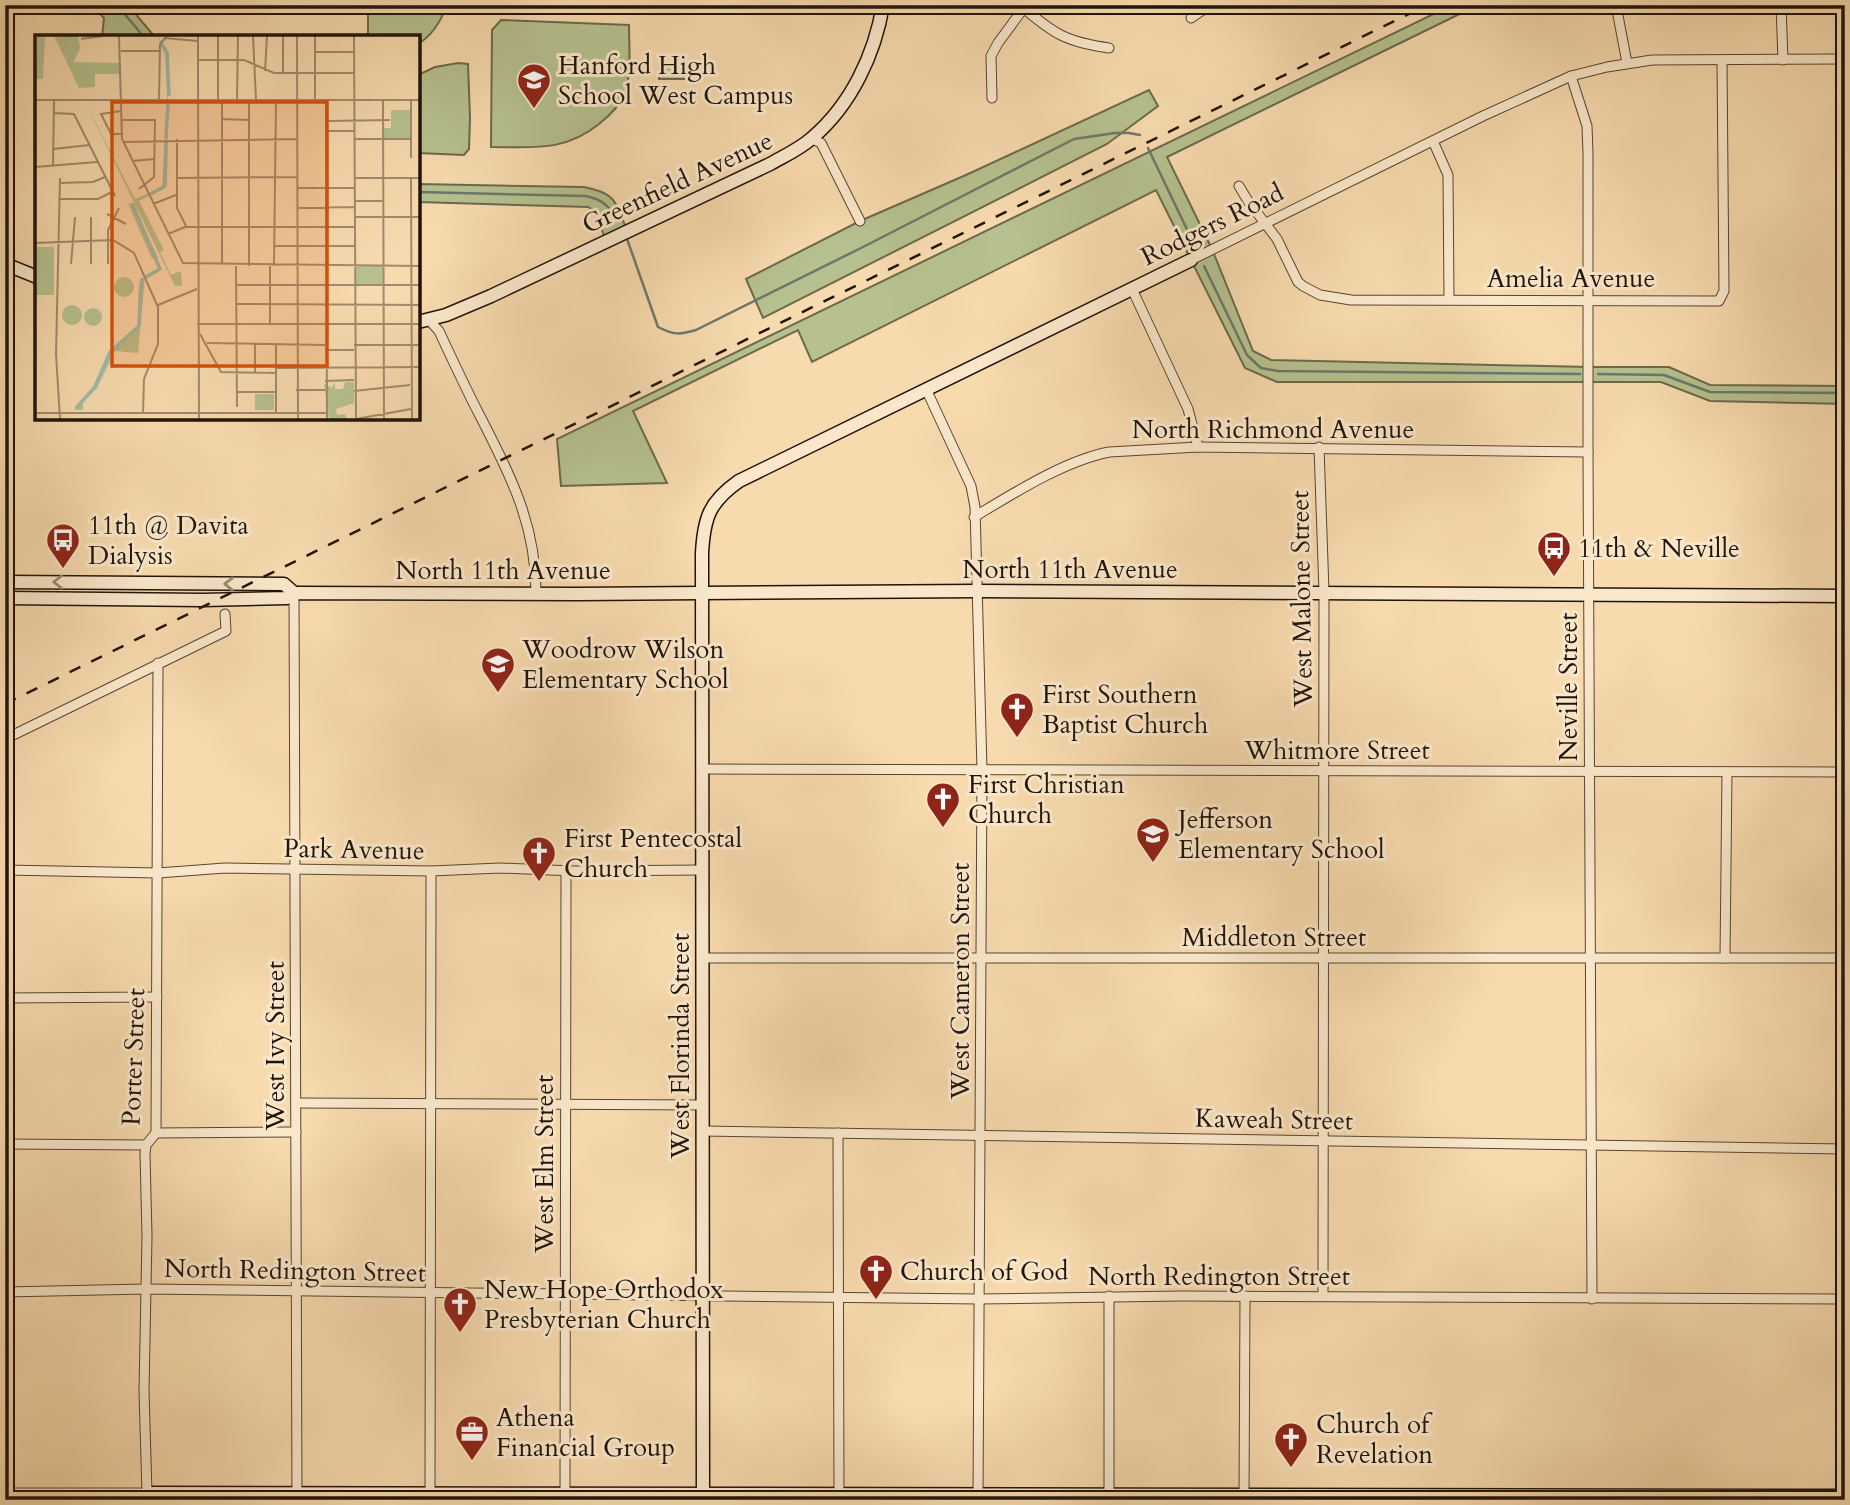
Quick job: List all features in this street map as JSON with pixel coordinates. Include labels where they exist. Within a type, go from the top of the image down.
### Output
[{"type":"street","name":"Greenfield Avenue","points":[[424,321],[465,308],[770,163],[812,139],[842,104],[862,72],[871,53],[883,5]]},
{"type":"street","points":[[1191,18],[1210,5]]},
{"type":"street","points":[[1616,5],[1628,63]]},
{"type":"street","points":[[1781,5],[1783,60]]},
{"type":"street","points":[[992,98],[991,55],[1023,6],[1041,24],[1064,38],[1109,48]]},
{"type":"street","name":"Rodgers Road","points":[[703,593],[702,553],[706,519],[716,502],[730,487],[926,388],[1537,90],[1571,76],[1628,63],[1665,60],[1845,59]]},
{"type":"street","name":"Amelia Avenue","points":[[1239,186],[1277,239],[1298,282],[1310,292],[1329,298],[1714,302],[1722,298],[1724,291],[1722,60]]},
{"type":"street","name":"Neville Street","points":[[1571,76],[1587,126],[1588,153],[1592,1299]]},
{"type":"street","points":[[812,139],[821,143],[860,221]]},
{"type":"street","points":[[1433,141],[1448,175],[1449,299]]},
{"type":"street","points":[[5,264],[35,276]]},
{"type":"street","points":[[1132,289],[1188,409],[1198,447]]},
{"type":"street","points":[[424,321],[439,331],[518,495],[529,528],[535,559],[536,593]]},
{"type":"street","name":"West Cameron Street","points":[[926,388],[974,493],[982,769],[978,1497]]},
{"type":"street","name":"North Richmond Avenue","points":[[975,517],[1070,465],[1095,454],[1109,452],[1198,447],[1588,452]]},
{"type":"street","name":"West Malone Street","points":[[1319,447],[1324,592],[1323,1296]]},
{"type":"street","name":"North 11th Avenue","points":[[5,582],[284,584],[294,593]]},
{"type":"street","name":"North 11th Avenue","points":[[5,598],[228,600],[287,598],[294,593],[790,594],[977,591],[1845,596]]},
{"type":"street","name":"West Ivy Street","points":[[294,593],[297,1497]]},
{"type":"street","name":"West Florinda Street","points":[[703,593],[703,1497]]},
{"type":"street","points":[[5,739],[226,631],[225,614]]},
{"type":"street","name":"Porter Street","points":[[147,1493],[144,1391],[147,1237],[145,1154],[146,1145],[156,1133],[158,663]]},
{"type":"street","name":"Whitmore Street","points":[[703,769],[1845,772]]},
{"type":"street","points":[[1725,958],[1727,772]]},
{"type":"street","name":"Park Avenue","points":[[5,870],[158,873],[225,868],[431,871],[703,870]]},
{"type":"street","name":"West Elm Street","points":[[565,1497],[566,870]]},
{"type":"street","points":[[430,1497],[431,871]]},
{"type":"street","name":"Middleton Street","points":[[703,958],[1845,958]]},
{"type":"street","points":[[5,998],[157,997]]},
{"type":"street","points":[[296,1103],[703,1105]]},
{"type":"street","name":"Kaweah Street","points":[[703,1130],[1845,1149]]},
{"type":"street","points":[[156,1133],[296,1132]]},
{"type":"street","points":[[838,1133],[839,1497]]},
{"type":"street","points":[[5,1144],[146,1145]]},
{"type":"street","name":"North Redington Street","points":[[5,1292],[145,1289],[979,1299],[1323,1296],[1845,1299]]},
{"type":"street","points":[[1109,1296],[1109,1497]]},
{"type":"street","points":[[1244,1497],[1245,1296]]},
{"type":"street","points":[[5,1493],[114,1497],[147,1493],[297,1497],[1845,1496]]},
{"type":"green space","points":[[91,5],[128,5],[153,35],[102,35],[104,18]]},
{"type":"green space","points":[[368,5],[447,5],[436,27],[420,42],[420,35],[368,35]]},
{"type":"green space","points":[[1452,5],[1478,5],[1167,157],[1212,249],[1253,351],[1271,360],[1669,367],[1710,385],[1845,386],[1845,404],[1710,401],[1661,382],[1277,382],[1245,368],[1156,190],[812,362],[798,330],[633,411],[667,483],[561,486],[557,439]]},
{"type":"green space","points":[[501,20],[629,25],[628,78],[619,103],[599,124],[561,144],[491,147],[492,30]]},
{"type":"green space","points":[[468,64],[469,149],[464,155],[420,153],[420,74],[435,67]]},
{"type":"green space","points":[[659,64],[695,64],[695,79],[659,79]]},
{"type":"green space","points":[[1149,90],[1158,106],[1107,144],[763,318],[746,279],[860,221]]},
{"type":"green space","points":[[420,184],[584,187],[603,193],[613,200],[627,230],[606,241],[595,211],[588,207],[420,202]]},
{"type":"waterway","points":[[117,5],[142,35]]},
{"type":"waterway","points":[[626,236],[658,327],[673,333],[685,333],[863,247],[1074,139],[1115,133],[1140,135]]},
{"type":"waterway","points":[[1148,148],[1193,242]]},
{"type":"waterway","points":[[420,192],[586,196],[601,201],[612,212]]},
{"type":"waterway","points":[[1204,266],[1247,355],[1261,368],[1278,371],[1580,374]]},
{"type":"waterway","points":[[1598,374],[1664,375],[1710,392],[1845,393]]},
{"type":"railway","points":[[5,704],[1427,5]]},
{"type":"place","name":"Hanford High School West Campus","points":[[534,110]]},
{"type":"place","name":"11th @ Davita Dialysis","points":[[63,570]]},
{"type":"place","name":"11th & Neville","points":[[1554,578]]},
{"type":"place","name":"Woodrow Wilson Elementary School","points":[[498,694]]},
{"type":"place","name":"First Southern Baptist Church","points":[[1017,739]]},
{"type":"place","name":"First Christian Church","points":[[943,829]]},
{"type":"place","name":"Jefferson Elementary School","points":[[1153,864]]},
{"type":"place","name":"First Pentecostal Church","points":[[539,883]]},
{"type":"place","name":"Church of God","points":[[876,1301]]},
{"type":"place","name":"New Hope Orthodox Presbyterian Church","points":[[460,1334]]},
{"type":"place","name":"Athena Financial Group","points":[[472,1462]]},
{"type":"place","name":"Church of Revelation","points":[[1291,1469]]}]
